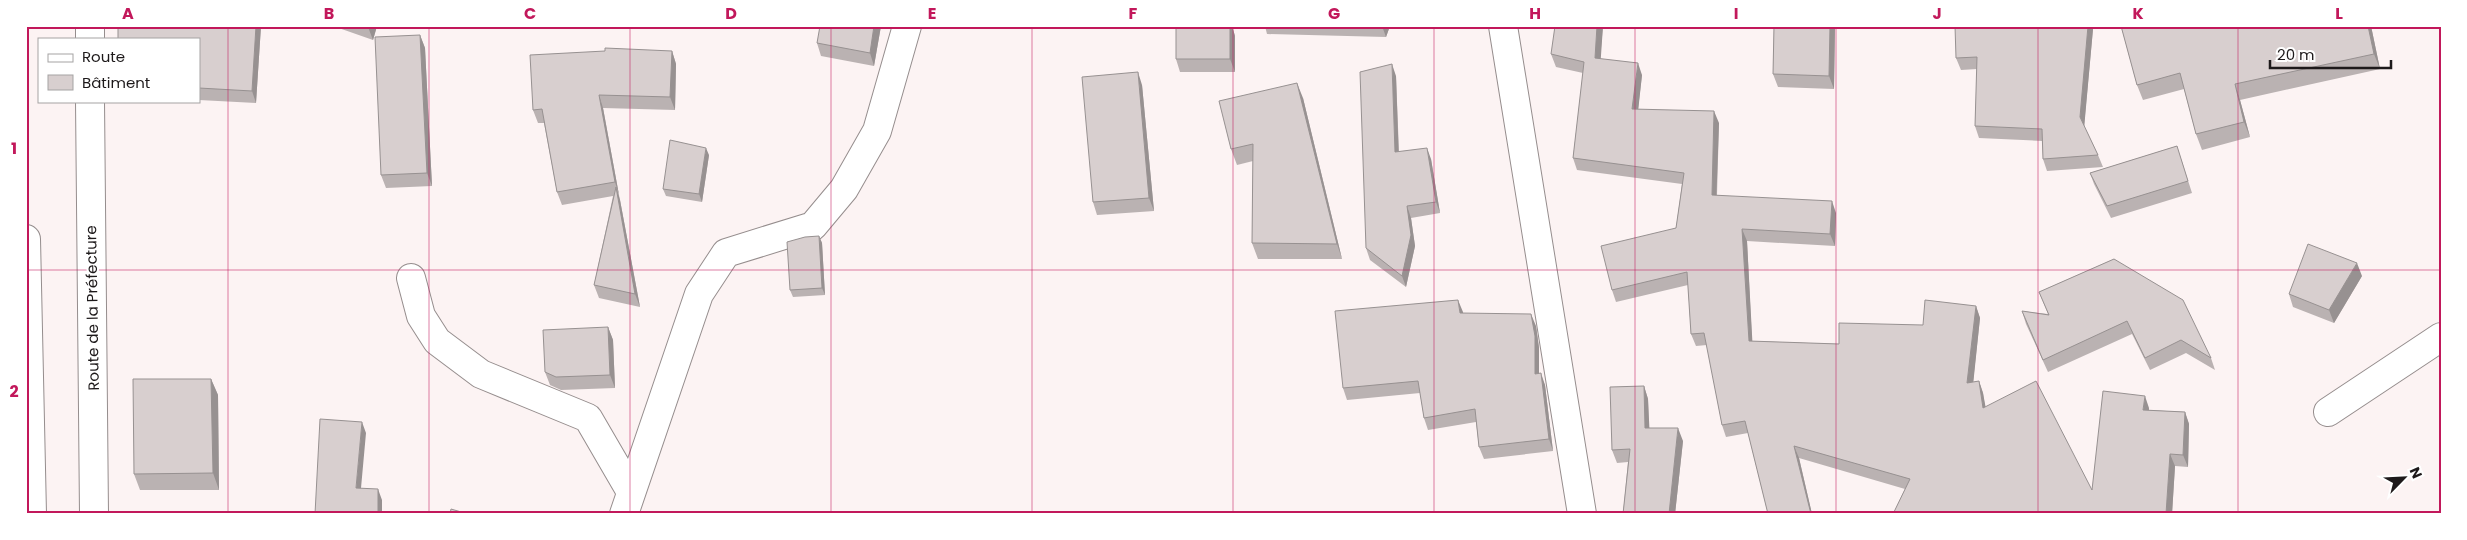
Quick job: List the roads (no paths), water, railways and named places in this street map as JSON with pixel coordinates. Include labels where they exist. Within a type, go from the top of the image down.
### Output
[{"type":"street","points":[[627,503],[699,294],[726,253],[813,226],[844,189],[877,131],[907,26]]},
{"type":"street","points":[[1503,26],[1579,486],[1582,514]]},
{"type":"street","name":"Route de la Préfecture","points":[[90,102],[94,514]]},
{"type":"street","points":[[26,240],[32,514]]},
{"type":"street","points":[[411,278],[421,316],[437,342],[481,374],[588,418],[627,503]]},
{"type":"street","points":[[2328,412],[2441,337]]}]
